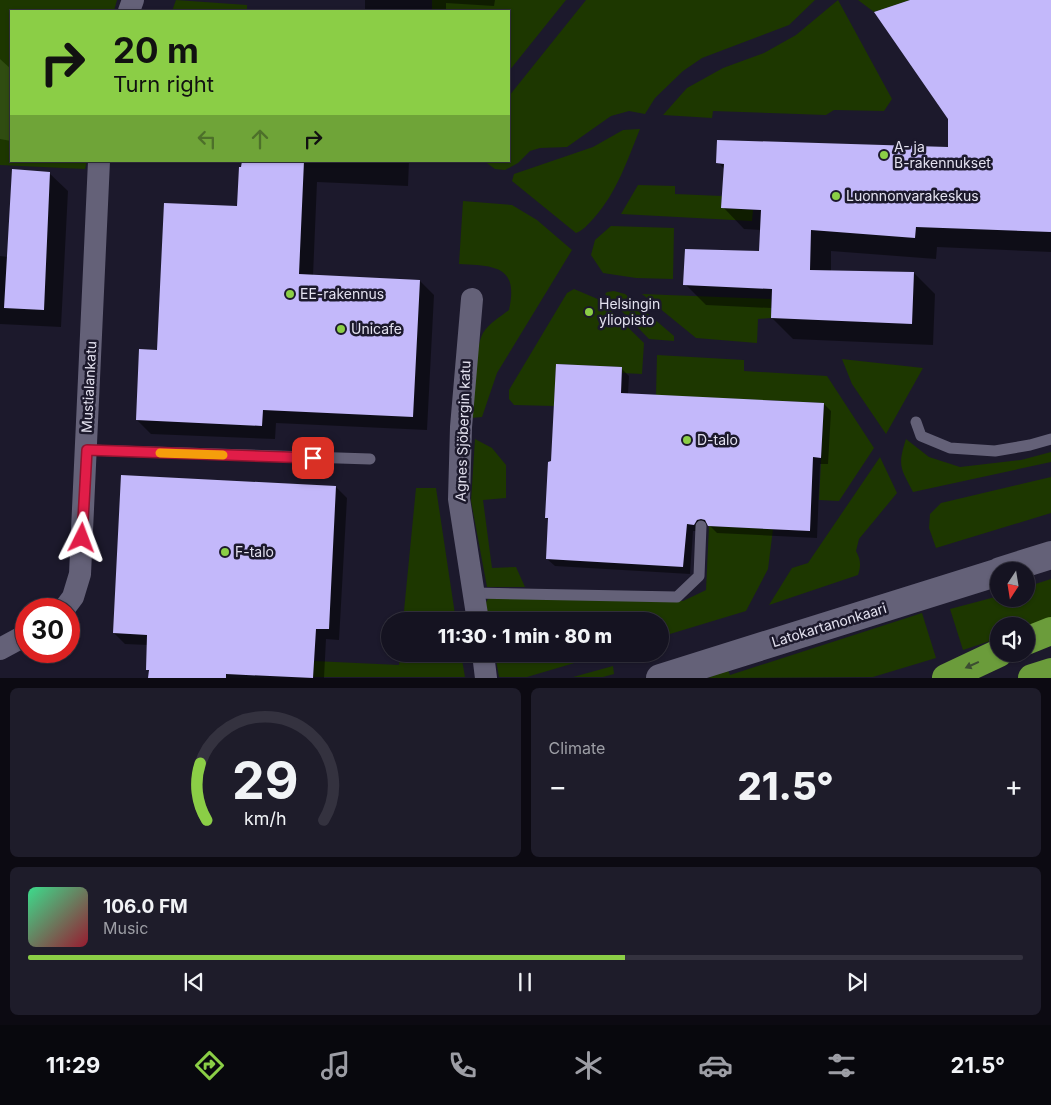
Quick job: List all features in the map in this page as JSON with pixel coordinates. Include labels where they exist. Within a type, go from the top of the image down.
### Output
[{"type":"highway","points":[[1035,637],[1051,631]]},
{"type":"highway","points":[[946,678],[990,657]]},
{"type":"highway","points":[[1032,678],[1051,672]]},
{"type":"street","name":"Mustialankatu","points":[[72,598],[80,574],[100,162]]},
{"type":"street","name":"Agnes Sjöbergin katu","points":[[472,299],[461,427],[459,499],[477,612]]},
{"type":"street","name":"Latokartanonkaari","points":[[1028,562],[1051,555]]},
{"type":"street","name":"Latokartanonkaari","points":[[660,678],[990,574]]},
{"type":"street","points":[[0,649],[15,641]]},
{"type":"street","points":[[484,662],[486,678]]},
{"type":"lane","points":[[916,422],[922,436],[950,448],[995,450],[1030,445],[1051,439]]},
{"type":"lane","points":[[87,450],[370,460]]},
{"type":"lane","points":[[474,592],[677,597],[699,576],[701,526]]},
{"type":"green space","points":[[0,0],[117,0],[114,10],[10,10],[10,162],[87,162],[85,169],[0,165]]},
{"type":"green space","points":[[176,0],[247,5],[247,10],[172,10]]},
{"type":"green space","points":[[432,0],[566,0],[510,70],[510,10],[432,10]]},
{"type":"green space","points":[[586,0],[815,0],[789,25],[702,58],[683,71],[655,98],[645,114],[629,111],[611,116],[567,147],[540,148],[530,151],[518,163],[505,170],[495,169],[485,162],[510,162],[510,95]]},
{"type":"green space","points":[[838,0],[892,99],[884,111],[834,110],[826,115],[713,111],[712,118],[663,115],[687,88],[723,68],[764,53],[796,35]]},
{"type":"green space","points":[[858,0],[910,0],[874,12]]},
{"type":"green space","points":[[0,59],[10,68],[10,141],[0,139]]},
{"type":"green space","points":[[640,129],[621,176],[609,198],[584,229],[576,233],[512,181],[514,174],[593,147],[623,130]]},
{"type":"green space","points":[[638,185],[675,186],[675,194],[722,196],[721,208],[753,210],[752,221],[621,214]]},
{"type":"green space","points":[[463,201],[512,205],[537,220],[572,250],[497,373],[482,417],[471,418],[476,361],[480,340],[488,326],[509,310],[511,295],[507,276],[501,271],[483,266],[459,264]]},
{"type":"green space","points":[[611,226],[674,228],[673,279],[636,278],[603,273],[591,255],[595,240]]},
{"type":"green space","points":[[574,289],[600,300],[644,343],[642,374],[622,373],[622,367],[556,364],[554,406],[514,405],[509,399],[509,390],[567,293]]},
{"type":"green space","points":[[614,291],[625,294],[674,336],[674,341],[649,339],[605,294]]},
{"type":"green space","points":[[642,294],[771,299],[771,318],[758,319],[757,343],[696,338]]},
{"type":"green space","points":[[657,355],[744,360],[744,371],[827,376],[874,448],[839,501],[819,500],[824,403],[656,395]]},
{"type":"green space","points":[[842,359],[923,368],[886,434],[852,384]]},
{"type":"green space","points":[[475,439],[492,448],[506,465],[506,498],[483,500],[492,568],[516,567],[525,587],[487,587],[471,501]]},
{"type":"green space","points":[[906,439],[929,457],[960,467],[1021,460],[1051,452],[1051,462],[913,492],[901,462]]},
{"type":"green space","points":[[880,457],[897,493],[859,539],[856,551],[860,563],[858,575],[769,605],[792,568],[808,563]]},
{"type":"green space","points":[[1051,477],[1051,513],[936,548],[929,528],[930,514],[941,503]]},
{"type":"green space","points":[[416,488],[436,488],[455,612],[404,612]]},
{"type":"green space","points":[[709,526],[773,529],[768,569],[746,611],[669,634],[669,612],[487,612],[485,604],[489,597],[683,601],[706,590]]},
{"type":"green space","points":[[1051,579],[1051,621],[1035,624],[1035,617],[990,617],[990,641],[963,650],[950,609],[990,598],[990,608],[1035,608],[1035,584]]},
{"type":"green space","points":[[922,613],[936,658],[873,677],[708,678],[728,670],[730,675]]},
{"type":"green space","points":[[314,661],[399,665],[399,662],[462,662],[465,677],[313,677]]},
{"type":"green space","points":[[496,662],[578,662],[527,677],[499,677]]},
{"type":"green space","points":[[613,666],[614,674],[603,677],[573,677]]},
{"type":"building","name":"A- ja B-rakennukset","points":[[910,0],[1051,0],[1051,232],[916,227],[915,238],[811,230],[810,270],[914,272],[912,324],[771,318],[772,289],[683,285],[685,249],[759,251],[761,210],[721,208],[724,164],[716,163],[717,140],[948,147],[948,119],[874,12]]},
{"type":"building","name":"EE-rakennus","points":[[242,162],[304,162],[299,274],[420,280],[413,417],[263,410],[262,426],[136,420],[139,349],[157,350],[164,203],[237,206],[239,167],[241,167]]},
{"type":"building","points":[[12,169],[50,172],[44,310],[4,308]]},
{"type":"building","name":"D-talo","points":[[556,364],[622,367],[621,393],[824,403],[821,458],[813,457],[810,531],[708,526],[705,520],[701,519],[697,520],[694,525],[687,524],[683,567],[546,559],[548,518],[545,518],[548,462],[551,461]]},
{"type":"building","name":"F-talo","points":[[121,475],[336,486],[329,629],[316,629],[313,678],[226,674],[226,678],[148,678],[149,670],[146,670],[147,635],[113,633]]},
{"type":"slow traffic","points":[[160,453],[223,455]]},
{"type":"place","name":"A- ja B-rakennukset","points":[[884,155]]},
{"type":"place","name":"Luonnonvarakeskus","points":[[836,196]]},
{"type":"place","name":"EE-rakennus","points":[[290,294]]},
{"type":"place","name":"Helsingin yliopisto","points":[[589,312]]},
{"type":"place","name":"Unicafe","points":[[341,329]]},
{"type":"place","name":"D-talo","points":[[687,440]]},
{"type":"place","name":"F-talo","points":[[225,552]]},
{"type":"route","points":[[82,538],[87,450],[313,458]]}]
